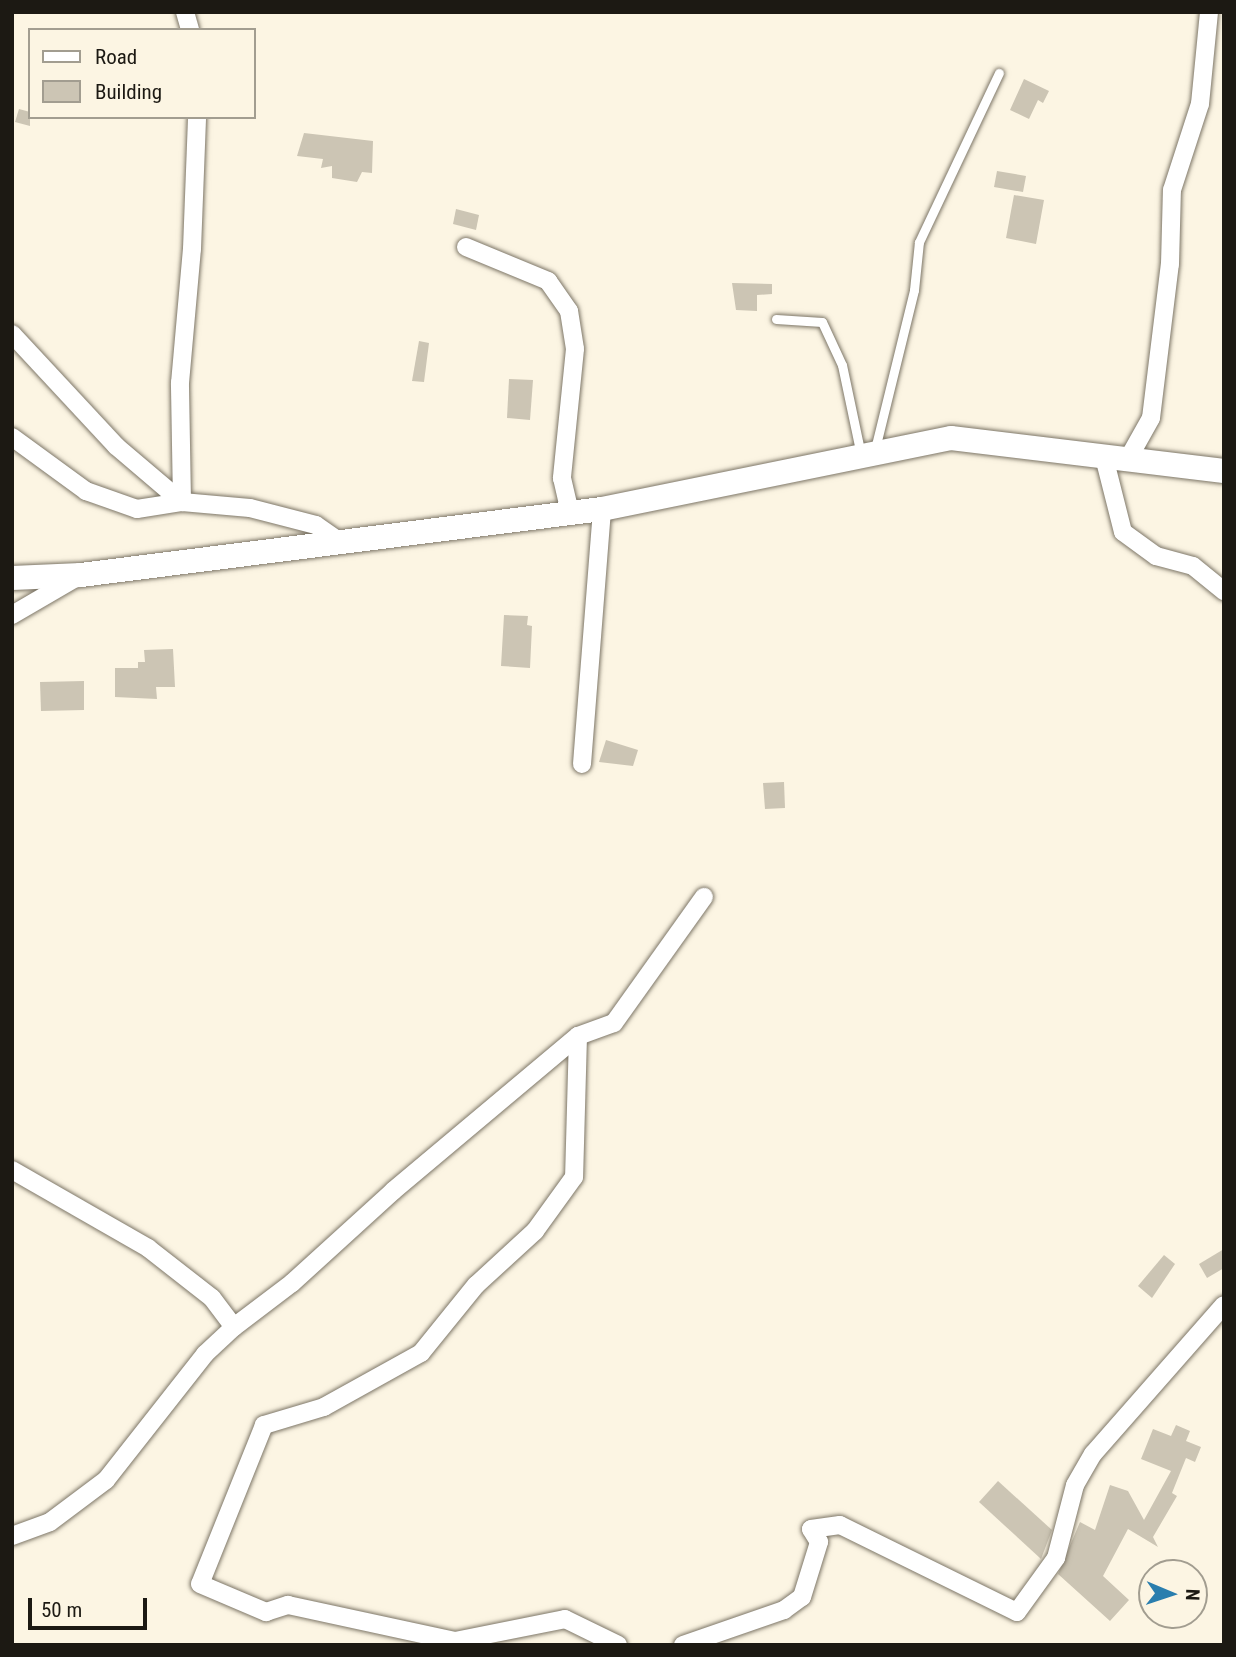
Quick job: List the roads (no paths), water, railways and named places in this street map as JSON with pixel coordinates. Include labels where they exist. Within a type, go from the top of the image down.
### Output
[{"type":"street","points":[[1209,12],[1200,104],[1172,190],[1170,264],[1151,418],[1116,458],[1123,532],[1156,556],[1193,566],[1224,591]]},
{"type":"street","points":[[182,502],[180,383],[192,249],[197,119]]},
{"type":"street","points":[[466,247],[548,281],[569,311],[575,349],[562,478],[570,512]]},
{"type":"street","points":[[12,334],[116,446],[182,502]]},
{"type":"street","points":[[12,437],[86,491],[137,509],[182,502],[250,508],[316,525],[342,542]]},
{"type":"street","points":[[12,579],[81,575],[602,509],[951,438],[1224,471]]},
{"type":"street","points":[[582,764],[602,509]]},
{"type":"street","points":[[12,615],[81,575]]},
{"type":"street","points":[[12,1536],[50,1522],[106,1480],[205,1354],[234,1327],[292,1283],[403,1182],[578,1036],[614,1023],[704,897]]},
{"type":"street","points":[[578,1036],[574,1178],[535,1231],[475,1284],[421,1353],[324,1407],[264,1425],[200,1584],[266,1612],[288,1605],[455,1641],[565,1619],[618,1645]]},
{"type":"street","points":[[12,1170],[148,1248],[212,1298],[234,1327]]},
{"type":"street","points":[[683,1645],[748,1618],[783,1610],[802,1597],[819,1542],[811,1529],[840,1525],[1017,1612],[1056,1558],[1075,1485],[1093,1454],[1224,1305]]},
{"type":"lane","points":[[868,455],[899,360],[919,242],[999,73]]},
{"type":"lane","points":[[776,319],[822,322],[842,365],[868,455]]}]
